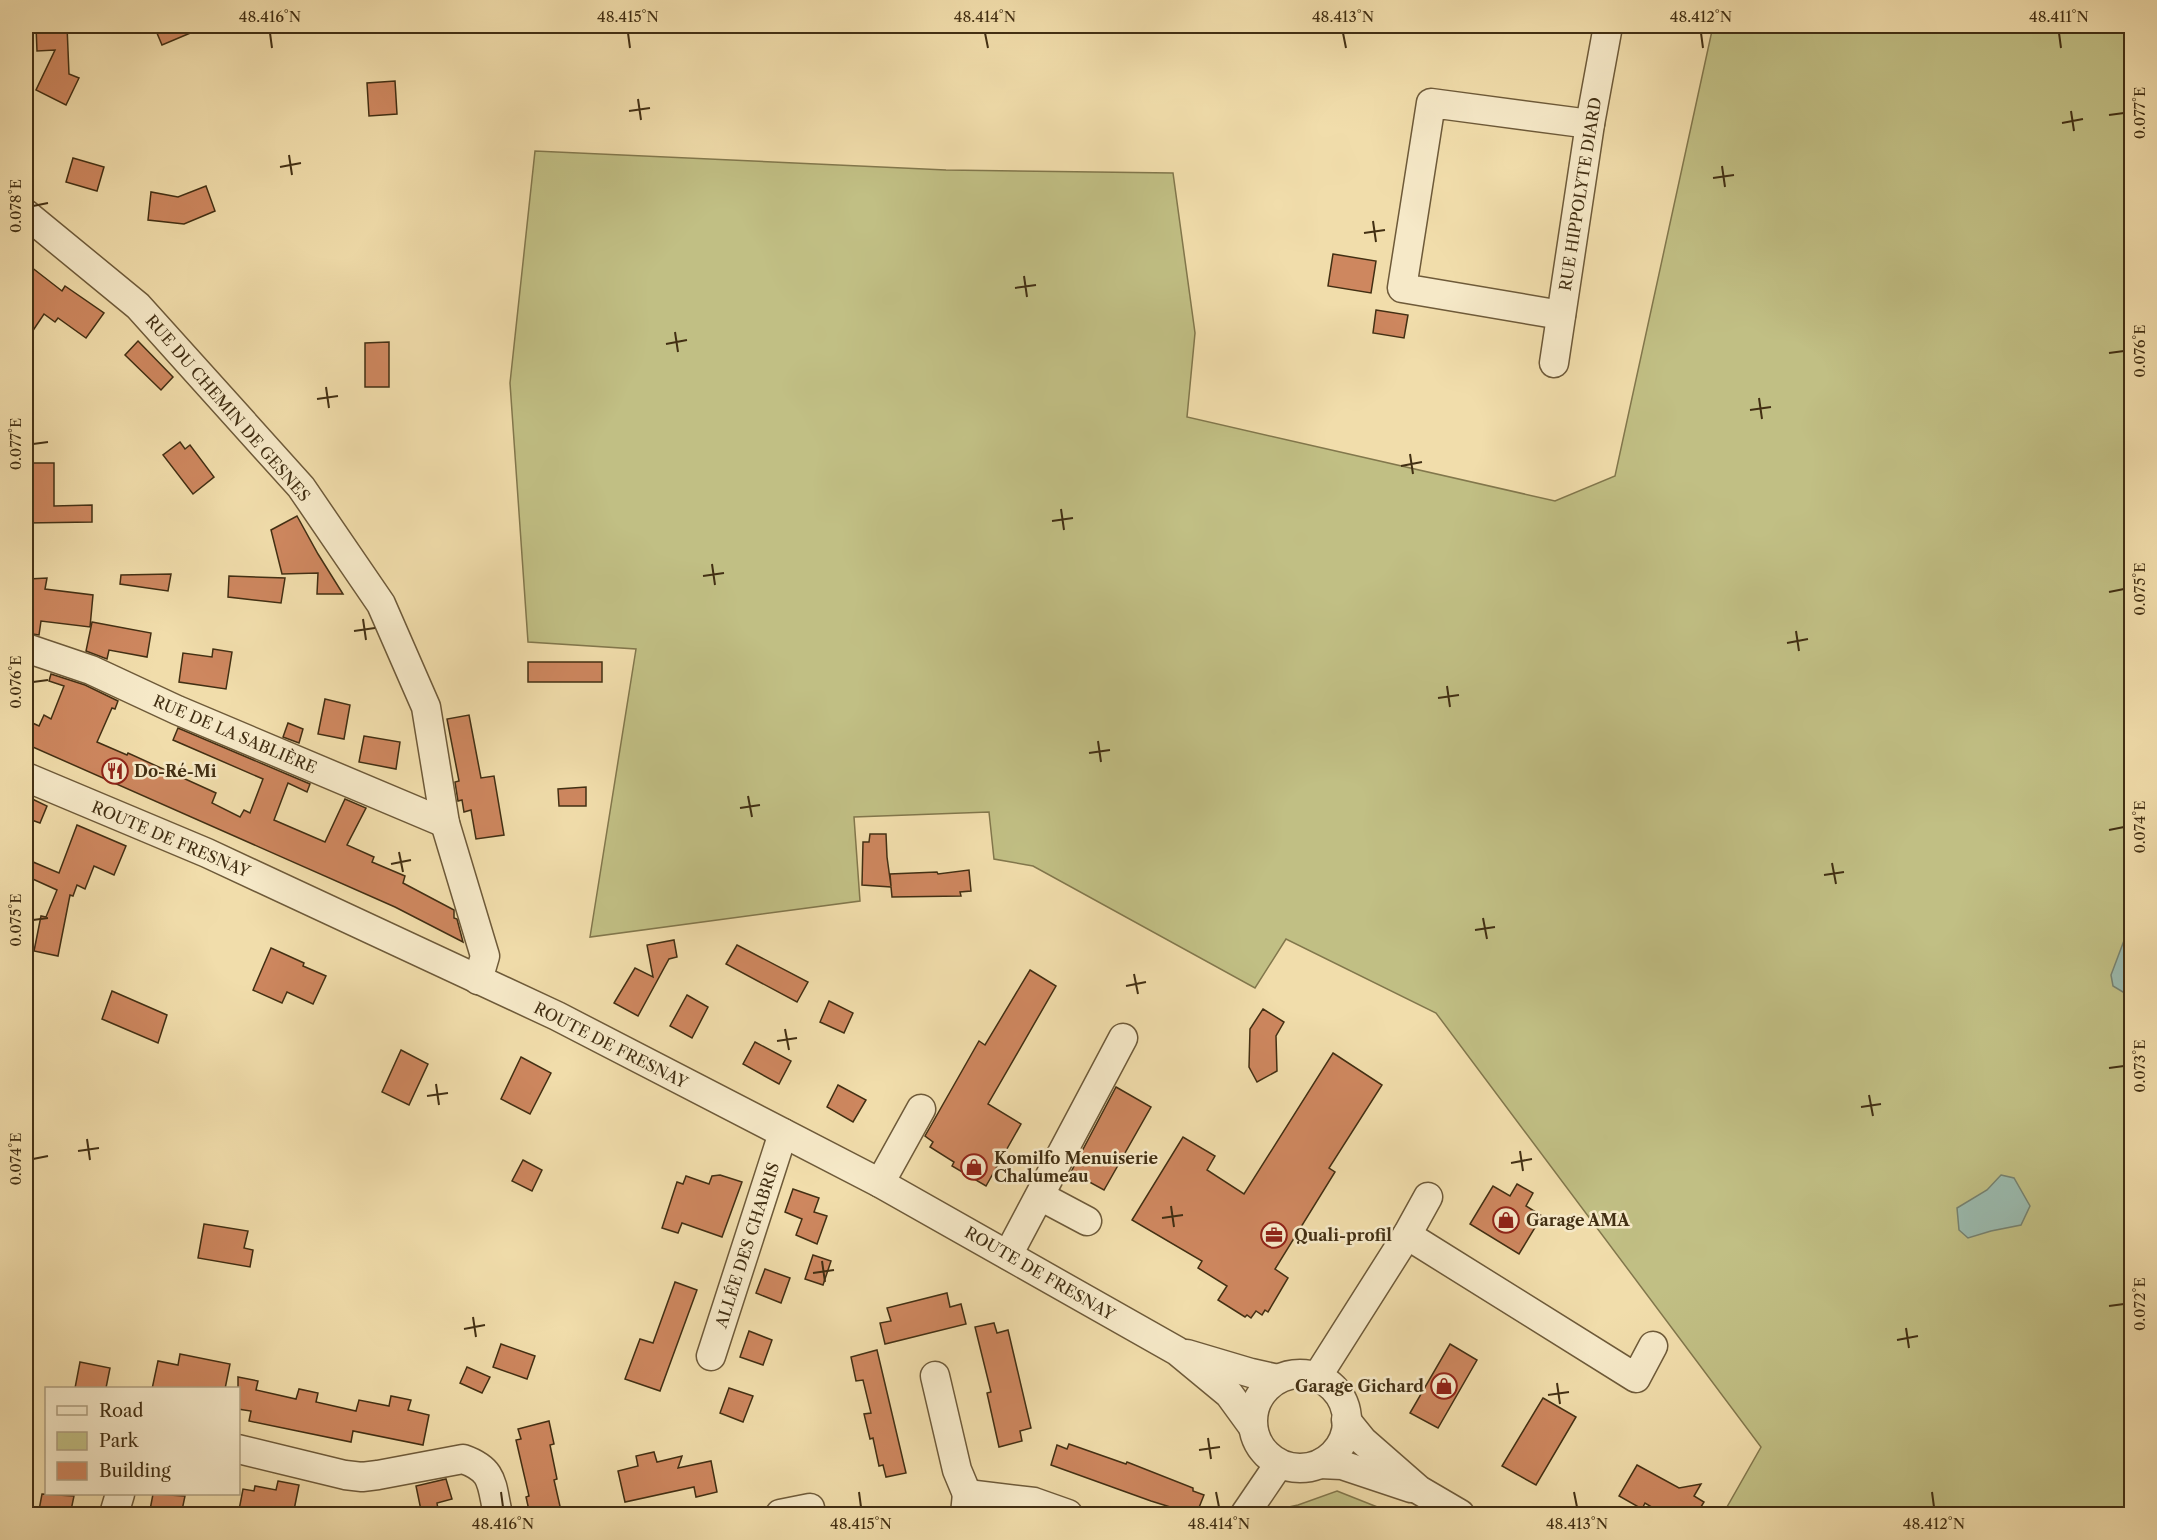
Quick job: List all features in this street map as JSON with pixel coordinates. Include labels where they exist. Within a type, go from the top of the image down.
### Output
[{"type":"street","name":"RUE HIPPOLYTE DIARD","points":[[1554,363],[1590,124],[1608,26]]},
{"type":"street","points":[[1561,315],[1402,288],[1431,103],[1590,124]]},
{"type":"street","name":"RUE DU CHEMIN DE GESNES","points":[[26,214],[138,306],[308,497],[381,604],[426,707],[445,824],[485,956],[478,980]]},
{"type":"street","name":"RUE DE LA SABLIÈRE","points":[[26,652],[29,649],[91,670],[177,710],[445,824]]},
{"type":"street","name":"ROUTE DE FRESNAY","points":[[26,777],[207,853],[557,1016],[880,1183],[1177,1351],[1228,1394],[1253,1427]]},
{"type":"street","points":[[1008,1255],[1123,1038]]},
{"type":"street","points":[[880,1183],[921,1109]]},
{"type":"street","name":"ALLÉE DES CHABRIS","points":[[711,1356],[783,1133]]},
{"type":"street","points":[[1040,1196],[1087,1221]]},
{"type":"street","points":[[1317,1377],[1407,1235],[1428,1197]]},
{"type":"street","points":[[1407,1235],[1636,1378],[1653,1346]]},
{"type":"street","name":"ROUTE DE FRESNAY","points":[[1177,1351],[1251,1373],[1278,1378]]},
{"type":"street","points":[[1320,1464],[1341,1444],[1346,1429],[1347,1413],[1341,1398],[1331,1385],[1317,1377],[1304,1373],[1278,1378],[1267,1386],[1259,1397],[1253,1412],[1253,1427],[1258,1442],[1267,1455],[1279,1464],[1293,1468],[1307,1468],[1320,1464],[1342,1465],[1384,1481],[1419,1490]]},
{"type":"street","points":[[935,1376],[966,1504],[1034,1502],[1068,1515]]},
{"type":"street","points":[[1346,1420],[1363,1441],[1419,1490],[1460,1515]]},
{"type":"street","points":[[240,1449],[362,1477],[463,1459],[478,1464],[489,1475],[498,1515]]},
{"type":"street","points":[[1245,1515],[1279,1464]]},
{"type":"street","points":[[114,1515],[120,1495]]},
{"type":"street","points":[[780,1515],[810,1508]]},
{"type":"green space","points":[[1713,26],[2131,26],[2131,1514],[1723,1514],[1761,1447],[1436,1013],[1286,939],[1255,988],[1033,866],[994,859],[989,812],[854,817],[860,901],[590,937],[636,649],[528,642],[510,383],[535,151],[946,170],[1173,173],[1195,333],[1187,417],[1555,501],[1615,476]]},
{"type":"green space","points":[[1337,1491],[1395,1514],[1270,1514],[1271,1511],[1298,1505]]},
{"type":"shaded area","points":[[2131,922],[2131,997],[2113,986],[2111,975]]},
{"type":"shaded area","points":[[2001,1175],[2014,1178],[2030,1206],[2021,1225],[1968,1238],[1959,1230],[1957,1208],[1987,1190]]},
{"type":"building","points":[[36,26],[67,26],[69,74],[79,78],[66,105],[36,90],[55,50],[37,51]]},
{"type":"building","points":[[154,26],[207,26],[162,45]]},
{"type":"building","points":[[395,81],[397,114],[369,116],[367,83]]},
{"type":"building","points":[[73,158],[104,167],[97,191],[66,182]]},
{"type":"building","points":[[206,186],[215,211],[184,224],[148,220],[151,192],[178,197]]},
{"type":"building","points":[[1333,254],[1376,261],[1371,293],[1328,286]]},
{"type":"building","points":[[26,263],[62,291],[65,286],[104,313],[86,338],[58,318],[55,322],[44,314],[26,341]]},
{"type":"building","points":[[1376,310],[1408,315],[1404,338],[1373,333]]},
{"type":"building","points":[[138,341],[173,377],[161,390],[125,355]]},
{"type":"building","points":[[389,342],[389,387],[365,387],[365,343]]},
{"type":"building","points":[[180,442],[185,449],[190,445],[214,477],[193,494],[163,455]]},
{"type":"building","points":[[26,463],[54,463],[54,506],[92,505],[92,522],[26,523]]},
{"type":"building","points":[[297,516],[343,594],[317,594],[318,573],[282,574],[271,530]]},
{"type":"building","points":[[171,574],[168,591],[120,584],[121,575]]},
{"type":"building","points":[[229,576],[285,578],[281,603],[228,597]]},
{"type":"building","points":[[47,578],[45,589],[93,595],[90,627],[41,621],[39,635],[26,633],[28,579]]},
{"type":"building","points":[[92,622],[151,633],[147,657],[109,650],[107,659],[86,651]]},
{"type":"building","points":[[213,649],[232,652],[226,689],[179,682],[183,653],[212,657]]},
{"type":"building","points":[[528,662],[602,662],[602,682],[528,682]]},
{"type":"building","points":[[51,674],[85,685],[118,701],[115,709],[112,708],[97,742],[127,755],[128,753],[216,793],[212,803],[240,817],[244,810],[250,813],[263,779],[173,740],[178,728],[310,784],[307,792],[288,783],[274,820],[325,842],[345,799],[366,808],[347,845],[374,857],[372,862],[405,876],[403,883],[454,910],[454,918],[457,919],[463,942],[395,907],[26,744],[26,720],[39,726],[44,715],[51,719],[64,686],[49,681]]},
{"type":"building","points":[[325,699],[350,705],[344,739],[318,734]]},
{"type":"building","points":[[469,715],[481,778],[494,776],[504,835],[476,839],[471,810],[464,812],[462,800],[458,801],[455,782],[459,781],[447,719]]},
{"type":"building","points":[[288,723],[303,729],[299,743],[283,737]]},
{"type":"building","points":[[364,736],[400,742],[396,769],[359,762]]},
{"type":"building","points":[[586,787],[586,806],[559,806],[558,789]]},
{"type":"building","points":[[26,796],[47,806],[40,823],[26,818]]},
{"type":"building","points":[[77,825],[126,846],[114,875],[94,866],[85,889],[77,885],[73,896],[70,895],[58,956],[34,951],[41,916],[46,917],[57,890],[26,876],[26,859],[59,873]]},
{"type":"building","points":[[870,834],[886,834],[891,886],[890,874],[937,872],[938,874],[969,870],[971,891],[960,892],[961,896],[892,897],[891,887],[862,885],[863,842],[869,842]]},
{"type":"building","points":[[674,940],[677,957],[669,959],[638,1016],[614,1003],[635,968],[653,977],[647,945]]},
{"type":"building","points":[[737,945],[808,982],[797,1002],[726,964]]},
{"type":"building","points":[[271,948],[326,976],[313,1004],[287,992],[282,1003],[253,990]]},
{"type":"building","points":[[1030,970],[1056,986],[988,1104],[1021,1124],[986,1186],[952,1166],[954,1162],[930,1147],[933,1142],[925,1136],[979,1041],[985,1045]]},
{"type":"building","points":[[112,991],[167,1015],[158,1043],[102,1019]]},
{"type":"building","points":[[687,995],[708,1007],[692,1038],[670,1026]]},
{"type":"building","points":[[829,1001],[853,1013],[844,1033],[820,1022]]},
{"type":"building","points":[[1263,1009],[1284,1022],[1276,1036],[1277,1071],[1257,1082],[1249,1067],[1250,1029]]},
{"type":"building","points":[[755,1042],[791,1061],[779,1084],[743,1064]]},
{"type":"building","points":[[401,1050],[428,1064],[409,1105],[382,1092]]},
{"type":"building","points":[[1333,1053],[1382,1085],[1329,1168],[1335,1172],[1275,1269],[1288,1278],[1268,1312],[1265,1310],[1262,1315],[1256,1311],[1251,1318],[1247,1315],[1245,1317],[1218,1300],[1227,1286],[1198,1268],[1202,1261],[1132,1220],[1183,1137],[1215,1156],[1207,1170],[1244,1194]]},
{"type":"building","points":[[521,1057],[551,1073],[530,1114],[501,1099]]},
{"type":"building","points":[[838,1085],[866,1100],[853,1122],[827,1107]]},
{"type":"building","points":[[1116,1087],[1151,1107],[1104,1190],[1071,1172]]},
{"type":"building","points":[[523,1160],[542,1170],[532,1191],[512,1181]]},
{"type":"building","points":[[720,1175],[742,1182],[722,1237],[682,1223],[678,1233],[662,1228],[677,1182],[683,1184],[686,1176],[709,1184],[712,1176]]},
{"type":"building","name":"Garage AMA","points":[[1517,1184],[1533,1193],[1526,1206],[1542,1216],[1519,1254],[1470,1224],[1493,1186],[1510,1196]]},
{"type":"building","points":[[793,1189],[819,1198],[814,1212],[827,1216],[817,1244],[796,1235],[802,1219],[785,1212]]},
{"type":"building","points":[[204,1224],[248,1231],[244,1248],[253,1250],[250,1267],[198,1258]]},
{"type":"building","points":[[813,1255],[831,1261],[823,1285],[805,1279]]},
{"type":"building","points":[[765,1269],[790,1278],[781,1303],[756,1293]]},
{"type":"building","points":[[675,1282],[697,1290],[660,1391],[625,1379],[640,1339],[653,1343]]},
{"type":"building","points":[[947,1293],[950,1307],[961,1304],[966,1324],[885,1344],[880,1323],[891,1321],[887,1308]]},
{"type":"building","points":[[994,1323],[997,1333],[1008,1330],[1031,1428],[1020,1431],[1022,1441],[999,1447],[987,1393],[991,1392],[975,1327]]},
{"type":"building","points":[[749,1331],[772,1340],[763,1365],[740,1357]]},
{"type":"building","points":[[501,1344],[535,1356],[527,1379],[493,1367]]},
{"type":"building","name":"Garage Gichard","points":[[1450,1344],[1477,1360],[1438,1428],[1410,1413]]},
{"type":"building","points":[[877,1350],[906,1473],[886,1477],[883,1465],[879,1466],[873,1438],[870,1439],[864,1414],[871,1413],[863,1380],[856,1381],[851,1357]]},
{"type":"building","points":[[180,1354],[230,1364],[225,1387],[152,1387],[158,1361],[178,1365]]},
{"type":"building","points":[[80,1362],[110,1368],[106,1387],[75,1387]]},
{"type":"building","points":[[467,1367],[490,1377],[482,1393],[460,1383]]},
{"type":"building","points":[[238,1377],[258,1381],[256,1390],[296,1399],[299,1389],[318,1393],[316,1402],[356,1411],[359,1400],[389,1406],[391,1396],[411,1400],[408,1410],[429,1415],[423,1445],[353,1431],[351,1442],[249,1421],[251,1411],[240,1409],[240,1387],[238,1387]]},
{"type":"building","points":[[729,1388],[753,1396],[743,1422],[720,1413]]},
{"type":"building","points":[[1543,1398],[1576,1417],[1536,1485],[1502,1466]]},
{"type":"building","points":[[549,1421],[554,1444],[550,1445],[557,1479],[554,1480],[562,1515],[530,1515],[526,1497],[529,1496],[516,1440],[521,1439],[518,1429]]},
{"type":"building","points":[[1069,1444],[1126,1464],[1127,1462],[1193,1488],[1193,1491],[1204,1495],[1196,1515],[1051,1465],[1057,1445],[1067,1449]]},
{"type":"building","points":[[654,1452],[657,1462],[682,1456],[678,1468],[711,1461],[717,1492],[696,1497],[694,1487],[625,1502],[618,1471],[638,1466],[636,1456]]},
{"type":"building","points":[[1637,1465],[1679,1488],[1701,1484],[1694,1496],[1704,1502],[1696,1515],[1665,1515],[1645,1503],[1642,1509],[1619,1496]]},
{"type":"building","points":[[446,1479],[452,1499],[437,1503],[439,1515],[422,1515],[416,1486]]},
{"type":"building","points":[[278,1481],[299,1485],[293,1515],[273,1511],[272,1515],[238,1515],[243,1489],[254,1491],[255,1486],[276,1490]]},
{"type":"building","points":[[42,1494],[74,1496],[70,1515],[39,1510]]},
{"type":"building","points":[[153,1495],[185,1496],[181,1515],[149,1515]]},
{"type":"place","name":"Do-Ré-Mi","points":[[115,771]]},
{"type":"place","name":"Komilfo Menuiserie Chalumeau","points":[[974,1167]]},
{"type":"place","name":"Garage AMA","points":[[1506,1220]]},
{"type":"place","name":"Quali-profil","points":[[1274,1235]]},
{"type":"place","name":"Garage Gichard","points":[[1444,1386]]}]
